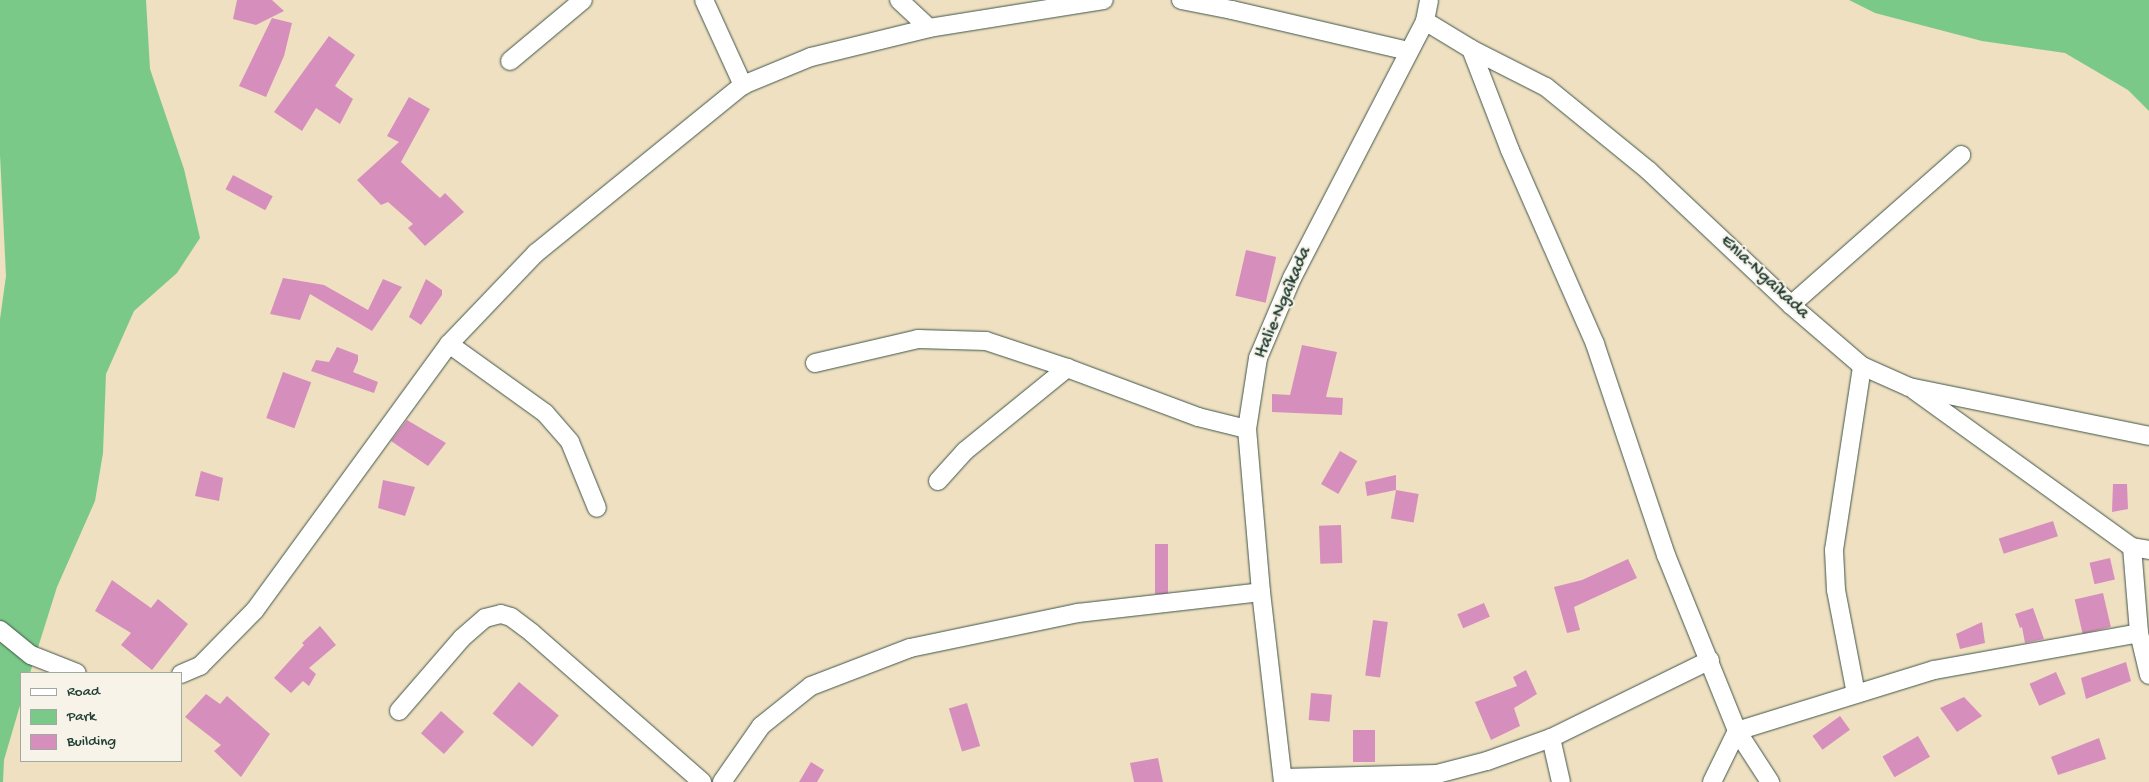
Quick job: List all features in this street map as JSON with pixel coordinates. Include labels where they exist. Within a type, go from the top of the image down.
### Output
[{"type":"street","points":[[510,61],[583,0]]},
{"type":"street","points":[[704,0],[743,85]]},
{"type":"street","points":[[899,0],[929,28]]},
{"type":"street","points":[[182,674],[200,666],[255,610],[449,344],[536,252],[743,85],[812,57],[929,28],[1104,0]]},
{"type":"street","points":[[1181,0],[1408,51]]},
{"type":"street","name":"Italie-Ngaîkada","points":[[1283,780],[1262,592],[1247,429],[1258,358],[1292,278],[1425,21],[1429,0]]},
{"type":"street","name":"Enia-Ngaîkada","points":[[1425,21],[1471,49],[1546,87],[1649,171],[1791,304],[1862,366],[1909,387],[2149,436]]},
{"type":"street","points":[[1471,49],[1510,150],[1595,344],[1666,555],[1710,660],[1737,731],[1770,782]]},
{"type":"street","points":[[1791,304],[1961,154]]},
{"type":"street","points":[[815,363],[918,339],[986,341],[1067,368],[1198,417],[1247,429]]},
{"type":"street","points":[[449,344],[545,413],[570,442],[597,508]]},
{"type":"street","points":[[1856,694],[1836,590],[1834,550],[1862,366]]},
{"type":"street","points":[[938,481],[966,451],[1067,368]]},
{"type":"street","points":[[1909,387],[2140,548],[2139,633],[2149,675]]},
{"type":"street","points":[[722,782],[761,726],[811,686],[910,648],[1078,613],[1262,592]]},
{"type":"street","points":[[399,711],[462,638],[485,618],[501,614],[511,617],[532,633],[702,782]]},
{"type":"street","points":[[0,630],[31,654],[75,672]]},
{"type":"street","points":[[1712,782],[1737,731],[1934,670],[2139,633]]},
{"type":"street","points":[[1283,780],[1437,774],[1487,761],[1551,738],[1710,660]]},
{"type":"street","points":[[1551,738],[1561,782]]},
{"type":"green space","points":[[0,0],[146,0],[150,69],[184,169],[200,238],[177,273],[134,311],[106,374],[103,453],[95,501],[57,587],[30,672],[20,672],[20,705],[4,760],[3,782],[0,782],[0,319],[6,276],[0,155]]},
{"type":"green space","points":[[1849,0],[2149,0],[2149,111],[2128,90],[2065,53],[1982,41],[1875,13]]},
{"type":"building","points":[[237,0],[272,0],[284,11],[256,25],[233,19]]},
{"type":"building","points":[[272,18],[292,23],[284,56],[266,97],[239,86]]},
{"type":"building","points":[[329,36],[355,55],[335,86],[353,99],[340,124],[316,108],[302,131],[274,112]]},
{"type":"building","points":[[409,97],[430,109],[401,162],[440,198],[445,193],[464,212],[425,246],[408,228],[413,224],[388,202],[381,205],[357,180],[399,142],[387,136]]},
{"type":"building","points":[[233,175],[273,196],[265,210],[225,189]]},
{"type":"building","points":[[1246,250],[1276,257],[1266,303],[1235,296]]},
{"type":"building","points":[[283,278],[324,285],[368,310],[383,279],[402,287],[372,331],[310,294],[300,320],[270,314]]},
{"type":"building","points":[[426,279],[442,290],[442,295],[421,325],[409,317]]},
{"type":"building","points":[[1302,345],[1337,352],[1326,397],[1343,398],[1342,415],[1272,412],[1272,394],[1290,395]]},
{"type":"building","points":[[337,347],[358,355],[358,361],[353,372],[378,382],[374,393],[311,371],[316,360],[329,362]]},
{"type":"building","points":[[283,372],[311,382],[294,428],[266,418]]},
{"type":"building","points":[[407,420],[446,443],[428,466],[391,441]]},
{"type":"building","points":[[1340,451],[1357,461],[1338,494],[1321,484]]},
{"type":"building","points":[[201,471],[223,478],[219,501],[195,496]]},
{"type":"building","points":[[1396,475],[1396,490],[1367,496],[1365,482]]},
{"type":"building","points":[[383,480],[415,487],[405,516],[378,508]]},
{"type":"building","points":[[2113,484],[2127,484],[2128,509],[2112,512]]},
{"type":"building","points":[[1396,490],[1419,494],[1414,523],[1391,519]]},
{"type":"building","points":[[2053,521],[2058,536],[2004,554],[1999,539]]},
{"type":"building","points":[[1341,525],[1342,563],[1320,564],[1319,526]]},
{"type":"building","points":[[1155,544],[1168,544],[1168,594],[1155,594]]},
{"type":"building","points":[[2110,558],[2115,579],[2094,584],[2090,563]]},
{"type":"building","points":[[1628,559],[1637,578],[1574,607],[1580,630],[1567,633],[1554,587],[1582,580]]},
{"type":"building","points":[[112,580],[151,608],[158,599],[188,624],[152,670],[121,645],[131,633],[95,611]]},
{"type":"building","points":[[2103,593],[2111,627],[2083,634],[2075,600]]},
{"type":"building","points":[[1484,603],[1490,617],[1463,628],[1457,614]]},
{"type":"building","points":[[2033,608],[2044,639],[2025,643],[2022,627],[2020,628],[2015,614]]},
{"type":"building","points":[[1373,620],[1388,622],[1380,678],[1365,675]]},
{"type":"building","points":[[1982,622],[1985,643],[1960,649],[1956,634]]},
{"type":"building","points":[[320,626],[336,645],[309,668],[316,674],[309,686],[303,681],[291,693],[274,678],[304,645],[302,643]]},
{"type":"building","points":[[2126,662],[2131,681],[2086,699],[2081,678]]},
{"type":"building","points":[[1526,670],[1537,694],[1514,708],[1520,726],[1491,740],[1475,702],[1517,686],[1513,677]]},
{"type":"building","points":[[2056,672],[2066,694],[2039,706],[2030,684]]},
{"type":"building","points":[[519,682],[559,715],[532,747],[493,713]]},
{"type":"building","points":[[1311,693],[1332,695],[1330,722],[1309,720]]},
{"type":"building","points":[[206,694],[220,704],[227,696],[270,734],[241,777],[214,751],[221,745],[185,717]]},
{"type":"building","points":[[1964,697],[1982,716],[1957,732],[1940,708]]},
{"type":"building","points":[[967,703],[980,746],[962,752],[949,709]]},
{"type":"building","points":[[441,711],[464,732],[444,754],[421,733]]},
{"type":"building","points":[[1840,716],[1850,730],[1822,750],[1812,736]]},
{"type":"building","points":[[1353,730],[1375,730],[1375,762],[1353,762]]},
{"type":"building","points":[[1918,736],[1930,757],[1894,777],[1882,756]]},
{"type":"building","points":[[2099,738],[2106,759],[2058,775],[2051,757]]},
{"type":"building","points":[[1158,758],[1163,782],[1134,782],[1130,763]]},
{"type":"building","points":[[811,762],[824,770],[817,782],[799,782]]}]
